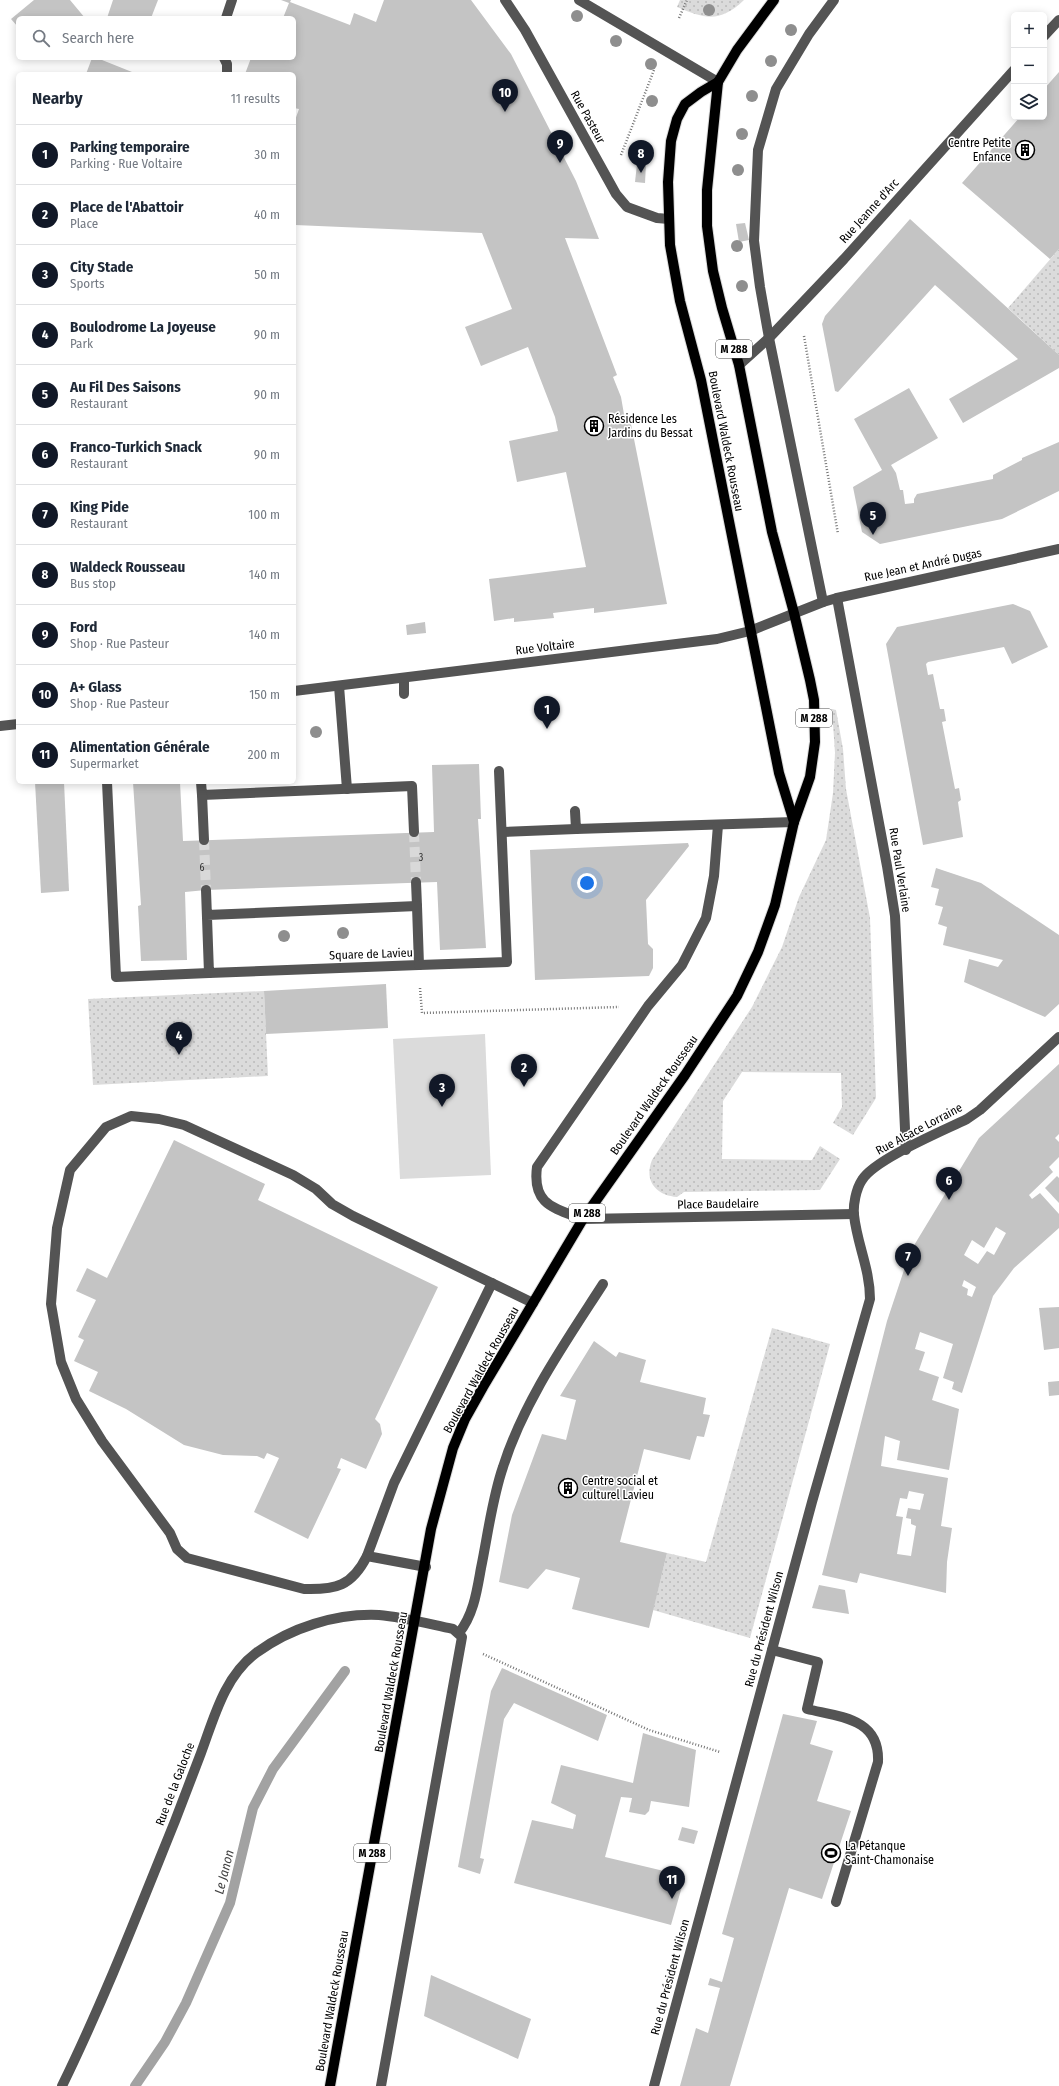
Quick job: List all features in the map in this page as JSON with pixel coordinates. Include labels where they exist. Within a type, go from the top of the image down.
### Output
[{"type":"main road","name":"Boulevard Waldeck Rousseau","points":[[330,2086],[436,1508],[453,1448],[465,1419],[483,1387],[583,1219],[685,1075],[737,996],[758,952],[774,905],[794,822],[810,777],[815,742],[814,700],[794,613],[772,532],[739,365],[713,271],[707,226],[707,190],[718,82],[737,50],[774,0]]},
{"type":"main road","name":"Boulevard Waldeck Rousseau","points":[[718,82],[685,104],[677,119],[671,141],[668,182],[673,268],[701,380],[779,773],[794,822]]},
{"type":"street","points":[[227,16],[232,0]]},
{"type":"street","name":"Rue Pasteur","points":[[505,0],[525,30],[610,184],[627,207],[658,218],[669,219]]},
{"type":"street","points":[[579,0],[718,82]]},
{"type":"street","points":[[823,602],[769,338],[754,241],[758,150],[776,89],[809,34],[834,0]]},
{"type":"street","points":[[1047,33],[1059,20]]},
{"type":"street","points":[[225,60],[227,64],[227,72]]},
{"type":"street","name":"Rue Jeanne d'Arc","points":[[739,365],[769,338],[844,259],[1011,73]]},
{"type":"street","name":"Rue Jean et André Dugas","points":[[794,613],[837,598],[1059,550]]},
{"type":"street","name":"Rue Paul Verlaine","points":[[837,598],[892,893],[895,924],[906,1150]]},
{"type":"street","name":"Rue Voltaire","points":[[296,691],[717,639],[750,631],[794,613]]},
{"type":"street","points":[[404,678],[404,694]]},
{"type":"street","points":[[339,686],[347,789]]},
{"type":"street","points":[[0,726],[16,724]]},
{"type":"street","points":[[419,965],[507,962],[499,771]]},
{"type":"street","name":"Square de Lavieu","points":[[107,784],[116,977],[419,965],[416,882]]},
{"type":"street","points":[[201,784],[204,840]]},
{"type":"street","points":[[202,795],[412,786],[414,832]]},
{"type":"street","points":[[575,811],[576,829]]},
{"type":"street","points":[[502,832],[718,826],[794,822]]},
{"type":"street","points":[[583,1219],[549,1206],[542,1200],[536,1178],[537,1167],[648,1006],[682,965],[706,918],[714,876],[718,826]]},
{"type":"street","points":[[206,890],[209,973]]},
{"type":"street","points":[[207,915],[417,906]]},
{"type":"street","name":"Rue Alsace Lorraine","points":[[862,1179],[879,1164],[967,1119],[980,1110],[1059,1038]]},
{"type":"street","points":[[492,1282],[394,1483],[367,1556],[361,1568],[347,1582],[323,1590],[304,1590],[187,1558],[177,1549],[170,1533],[102,1441],[76,1399],[61,1362],[51,1304],[58,1228],[70,1170],[106,1127],[131,1116],[159,1118],[184,1125],[293,1175],[316,1189],[332,1204],[353,1216],[492,1282],[533,1303]]},
{"type":"street","name":"Rue du Président Wilson","points":[[654,2086],[812,1502],[870,1299],[870,1281],[854,1214],[856,1196],[862,1179]]},
{"type":"street","name":"Place Baudelaire","points":[[583,1219],[854,1214]]},
{"type":"street","points":[[381,2086],[462,1646],[462,1637],[459,1633],[469,1619],[474,1602],[502,1468],[516,1431],[535,1394],[603,1284]]},
{"type":"street","points":[[367,1556],[426,1566]]},
{"type":"street","name":"Rue de la Galoche","points":[[62,2086],[135,1920],[189,1786],[221,1698],[235,1674],[256,1653],[292,1632],[322,1621],[350,1616],[377,1615],[453,1629],[459,1633]]},
{"type":"street","points":[[772,1650],[818,1662],[807,1709],[858,1722],[875,1738],[879,1751],[878,1762],[836,1902]]},
{"type":"path","points":[[678,18],[687,0]]},
{"type":"path","points":[[610,184],[655,66]]},
{"type":"path","points":[[803,334],[838,534]]},
{"type":"path","points":[[419,965],[422,1013],[648,1006]]},
{"type":"path","points":[[462,1646],[472,1649],[649,1730],[743,1759]]},
{"type":"shaded area","points":[[680,0],[744,0],[727,12],[712,17],[696,14],[677,7]]},
{"type":"shaded area","points":[[1059,249],[1059,355],[1008,308]]},
{"type":"shaded area","points":[[832,709],[836,710],[843,749],[846,789],[870,918],[876,1098],[853,1135],[833,1123],[842,1107],[841,1073],[742,1072],[723,1101],[722,1159],[812,1160],[820,1146],[840,1159],[820,1190],[684,1192],[677,1197],[669,1196],[657,1190],[653,1185],[649,1174],[652,1160],[752,1007],[782,947],[799,897],[826,840],[833,793],[835,753]]},
{"type":"shaded area","points":[[264,991],[268,1076],[93,1085],[88,999]]},
{"type":"shaded area","points":[[485,1034],[491,1175],[400,1179],[393,1039]]},
{"type":"shaded area","points":[[772,1328],[830,1344],[750,1638],[653,1610],[667,1553],[706,1562]]},
{"type":"building","points":[[34,0],[70,0],[83,16],[16,16],[16,25],[11,19]]},
{"type":"building","points":[[113,0],[158,0],[152,16],[108,16]]},
{"type":"building","points":[[281,0],[291,0],[290,2],[350,25],[354,13],[376,22],[384,0],[471,0],[511,54],[576,181],[599,239],[565,238],[617,375],[613,377],[621,397],[625,420],[630,419],[667,604],[594,613],[594,608],[553,613],[554,618],[514,622],[514,618],[494,621],[489,579],[586,567],[566,472],[517,482],[509,441],[558,431],[555,417],[528,347],[481,366],[465,327],[512,309],[482,233],[296,225],[296,117],[299,109],[296,108],[296,72],[246,72],[250,60],[296,60],[296,16],[284,16],[289,3]]},
{"type":"building","points":[[91,60],[102,60],[132,72],[87,72]]},
{"type":"building","name":"Centre Petite Enfance","points":[[1059,72],[1059,249],[1050,259],[962,183],[1017,120],[1047,120],[1047,86]]},
{"type":"building","points":[[637,164],[646,164],[645,183],[635,182]]},
{"type":"building","points":[[910,219],[1059,355],[1059,368],[963,423],[949,399],[1018,359],[935,285],[838,392],[835,391],[822,324],[825,316]]},
{"type":"building","points":[[745,223],[749,240],[739,242],[736,224]]},
{"type":"building","points":[[909,388],[938,438],[891,465],[896,473],[900,490],[903,490],[905,504],[914,503],[914,499],[917,494],[993,479],[993,475],[1022,460],[1022,458],[1059,442],[1059,491],[1002,519],[880,544],[862,532],[853,487],[882,470],[854,419]]},
{"type":"building","points":[[1013,604],[1030,611],[1048,647],[1012,664],[1004,647],[928,662],[926,664],[928,675],[933,674],[940,709],[944,709],[946,721],[942,722],[955,789],[959,788],[961,800],[958,802],[963,837],[923,845],[886,644],[897,627]]},
{"type":"building","points":[[425,622],[426,633],[407,635],[406,625]]},
{"type":"building","points":[[479,764],[481,819],[478,819],[486,948],[440,950],[437,882],[206,890],[185,892],[187,960],[141,961],[138,906],[141,905],[133,784],[180,784],[183,841],[434,832],[432,765]]},
{"type":"building","points":[[35,784],[64,784],[69,891],[41,893]]},
{"type":"building","points":[[688,843],[689,846],[646,900],[648,944],[653,949],[653,968],[649,976],[535,980],[530,850]]},
{"type":"building","points":[[936,868],[981,883],[1059,935],[1059,1004],[1045,1017],[964,982],[969,959],[998,967],[1003,960],[943,945],[947,927],[938,924],[943,907],[935,905],[939,889],[931,887]]},
{"type":"building","points":[[386,984],[388,1028],[266,1034],[264,991]]},
{"type":"building","points":[[1059,1064],[1059,1134],[1055,1138],[1059,1142],[1059,1157],[1049,1167],[1053,1172],[1029,1195],[1032,1199],[1040,1193],[1059,1214],[1059,1228],[1014,1268],[993,1296],[962,1393],[952,1389],[954,1382],[943,1378],[953,1344],[920,1332],[915,1349],[925,1352],[919,1370],[939,1377],[932,1400],[959,1409],[949,1470],[897,1460],[900,1441],[885,1436],[881,1466],[948,1478],[941,1526],[952,1528],[947,1562],[946,1593],[860,1573],[857,1583],[822,1575],[887,1321],[910,1252],[979,1138]],"holes":[[[996,1227],[1006,1233],[994,1255],[987,1251],[978,1264],[964,1255],[972,1240],[984,1248]],[[964,1280],[976,1287],[972,1297],[967,1295],[968,1289],[962,1286]],[[909,1491],[924,1494],[920,1510],[908,1508],[906,1518],[911,1519],[911,1524],[916,1526],[911,1556],[897,1554],[903,1517],[896,1516],[900,1498],[907,1499]]]},
{"type":"building","points":[[174,1140],[265,1184],[258,1200],[438,1287],[375,1419],[380,1424],[382,1434],[366,1469],[341,1458],[337,1468],[341,1469],[308,1539],[254,1512],[279,1458],[267,1453],[264,1459],[257,1456],[223,1455],[184,1445],[126,1409],[89,1391],[98,1372],[74,1361],[84,1340],[78,1337],[96,1300],[76,1291],[87,1268],[107,1278]]},
{"type":"building","points":[[1057,1176],[1059,1178],[1059,1203],[1045,1188]]},
{"type":"building","points":[[1059,1307],[1059,1348],[1044,1350],[1039,1308]]},
{"type":"building","name":"Centre social et culturel Lavieu","points":[[594,1341],[616,1357],[619,1352],[646,1360],[640,1382],[706,1398],[703,1414],[710,1415],[704,1437],[697,1436],[690,1460],[644,1449],[620,1542],[667,1553],[649,1628],[572,1609],[580,1578],[546,1569],[528,1589],[499,1582],[512,1515],[542,1434],[566,1440],[576,1400],[560,1396]]},
{"type":"building","points":[[1059,1381],[1059,1395],[1049,1396],[1048,1382]]},
{"type":"building","points":[[819,1585],[845,1590],[849,1614],[812,1608]]},
{"type":"building","points":[[502,1668],[607,1715],[598,1741],[514,1703],[504,1719],[480,1858],[484,1859],[480,1874],[458,1867],[491,1691]]},
{"type":"building","points":[[783,1714],[817,1721],[810,1744],[833,1751],[817,1801],[851,1811],[822,1899],[789,1888],[730,2086],[680,2086],[696,2028],[708,2033],[720,1988],[708,1985],[710,1978],[722,1982],[734,1938],[722,1934]]},
{"type":"building","points":[[643,1733],[696,1750],[689,1807],[651,1801],[649,1811],[645,1815],[629,1812],[632,1798],[621,1797],[605,1857],[685,1876],[671,1925],[514,1883],[532,1820],[573,1829],[576,1815],[551,1803],[561,1765],[633,1783]]},
{"type":"building","points":[[682,1827],[698,1831],[694,1844],[678,1840]]},
{"type":"building","points":[[431,1975],[531,2019],[518,2059],[424,2016]]},
{"type":"waterway","name":"Le Janon","points":[[135,2086],[165,2042],[186,2003],[230,1903],[253,1808],[273,1769],[345,1671]]},
{"type":"tunnel","points":[[414,832],[416,882]]},
{"type":"tunnel","points":[[204,840],[206,890]]},
{"type":"place","name":"A+ Glass","points":[[505,112]]},
{"type":"place","name":"Centre Petite Enfance","points":[[1025,150]]},
{"type":"place","name":"Ford","points":[[560,163]]},
{"type":"place","name":"Waldeck Rousseau","points":[[641,173]]},
{"type":"place","name":"Résidence Les Jardins du Bessat","points":[[594,426]]},
{"type":"place","name":"Au Fil Des Saisons","points":[[873,535]]},
{"type":"place","name":"Parking temporaire","points":[[547,729]]},
{"type":"place","name":"Boulodrome La Joyeuse","points":[[179,1055]]},
{"type":"place","name":"Place de l'Abattoir","points":[[524,1087]]},
{"type":"place","name":"City Stade","points":[[442,1107]]},
{"type":"place","name":"Franco-Turkich Snack","points":[[949,1200]]},
{"type":"place","name":"King Pide","points":[[908,1276]]},
{"type":"place","name":"Centre social et culturel Lavieu","points":[[568,1488]]},
{"type":"place","name":"La Pétanque Saint-Chamonaise","points":[[831,1853]]},
{"type":"place","name":"Alimentation Générale","points":[[672,1899]]}]
